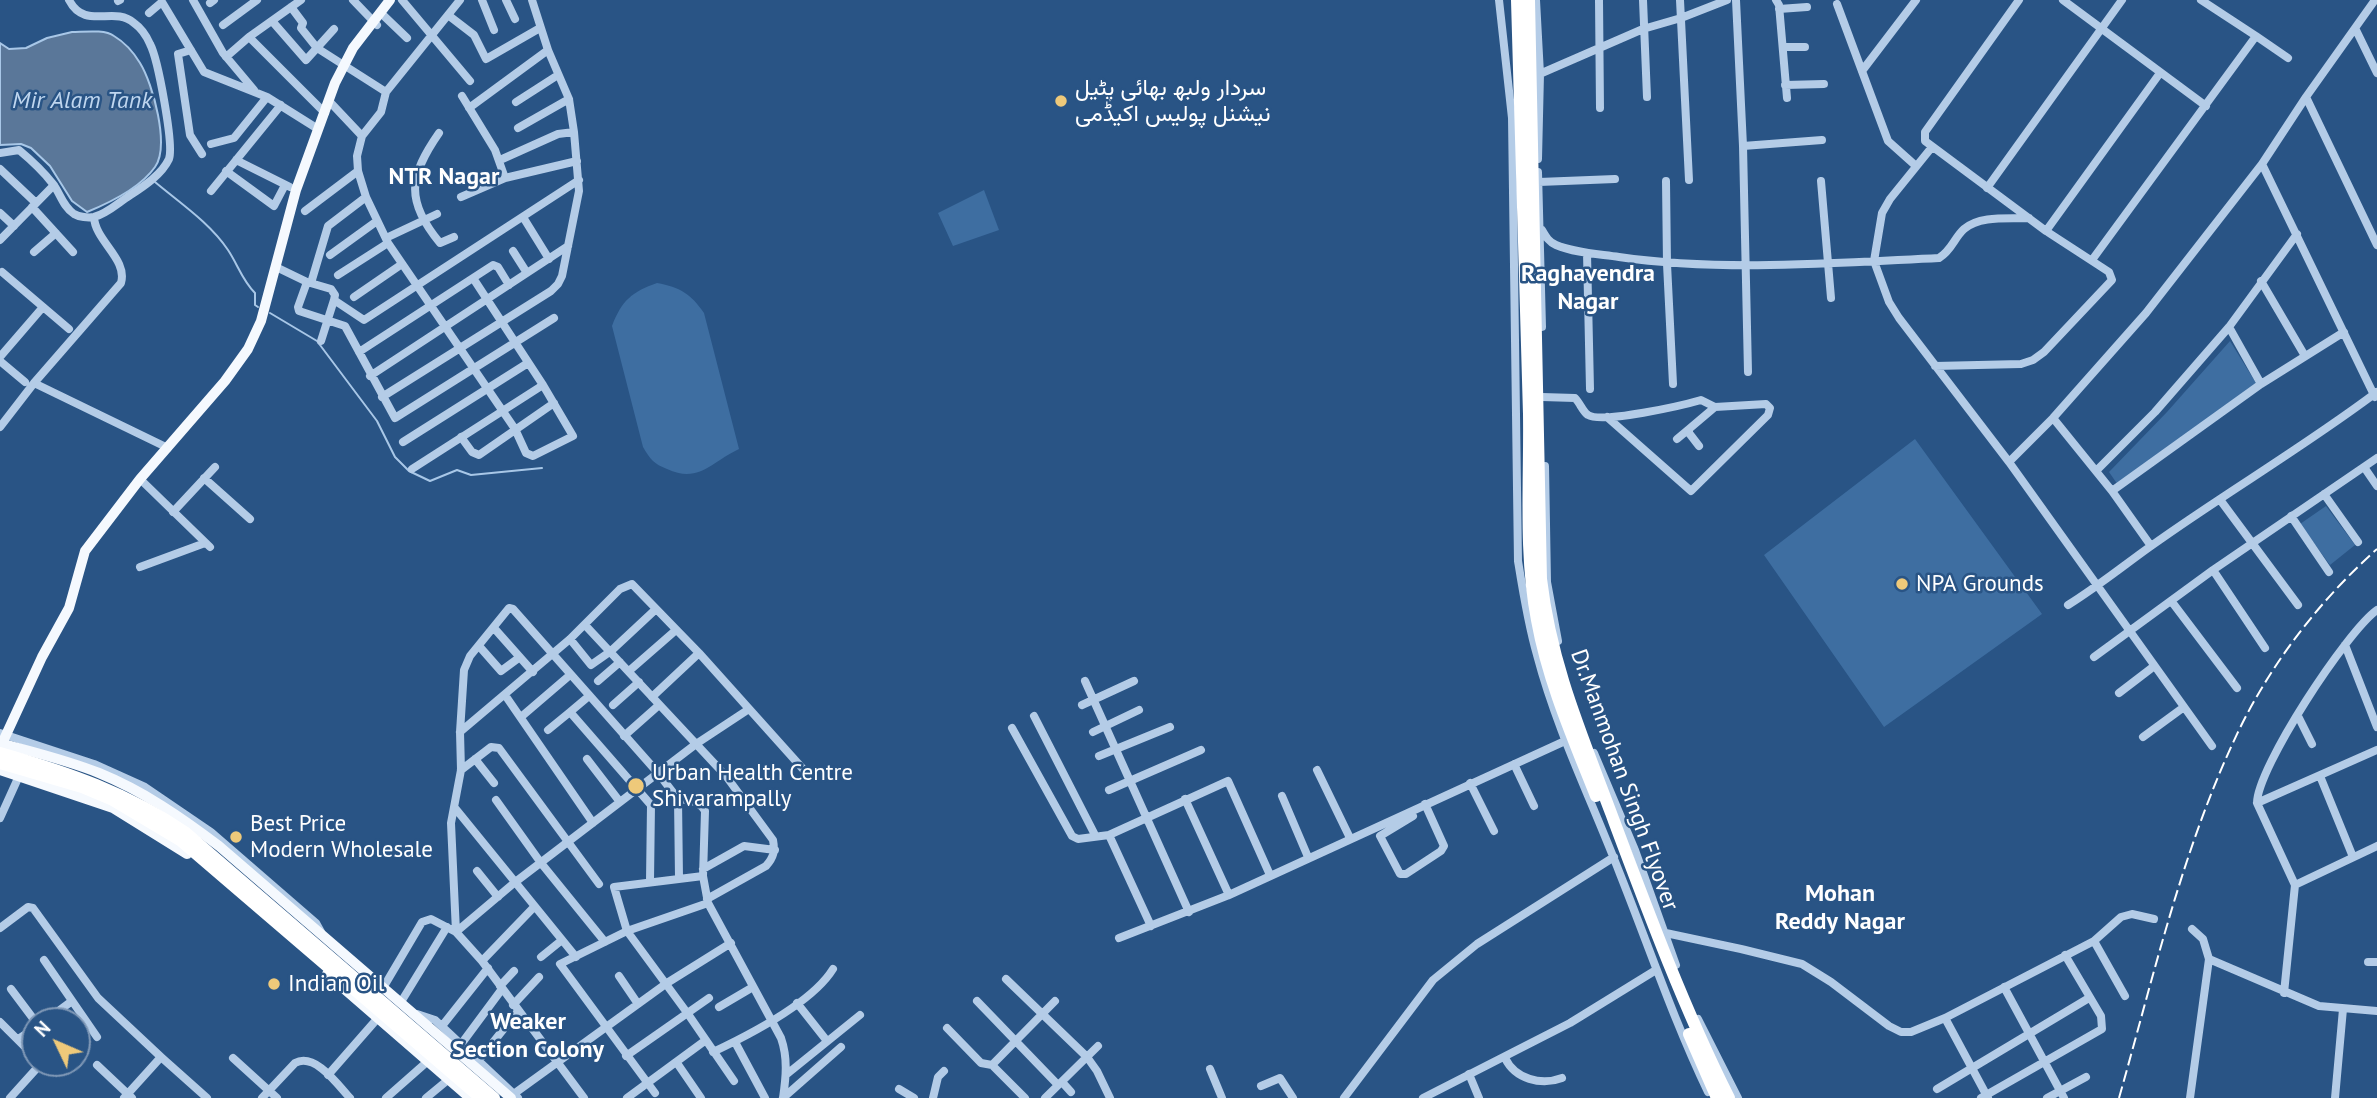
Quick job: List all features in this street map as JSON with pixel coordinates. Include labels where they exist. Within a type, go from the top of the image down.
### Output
[{"type":"highway","name":"Dr.Manmohan Singh Flyover","points":[[1517,0],[1530,452],[1530,547],[1536,617],[1553,685],[1677,1005],[1717,1098]]},
{"type":"highway","name":"Dr.Manmohan Singh Flyover","points":[[1529,0],[1541,579],[1545,616],[1560,678],[1625,850],[1701,1041],[1730,1098]]},
{"type":"highway","points":[[1,742],[138,803],[186,833],[494,1098]]},
{"type":"highway","points":[[0,763],[113,800],[180,840],[481,1098]]},
{"type":"main road","points":[[378,21],[390,0]]},
{"type":"main road","points":[[396,0],[345,67],[329,101],[296,190],[261,321],[248,349],[225,381],[140,479],[85,551],[69,608],[1,742],[96,772],[153,799],[187,821],[513,1097]]},
{"type":"main road","points":[[0,770],[113,808],[179,847],[467,1097]]},
{"type":"street","points":[[0,153],[19,150],[31,159],[54,185],[74,215],[94,217],[156,176],[169,158],[171,142],[156,60],[150,44],[133,21],[118,16],[90,17],[79,12],[69,0]]},
{"type":"street","points":[[193,0],[226,57],[255,92]]},
{"type":"street","points":[[223,25],[257,0]]},
{"type":"street","points":[[226,57],[301,0]]},
{"type":"street","points":[[353,0],[378,21],[407,38]]},
{"type":"street","points":[[402,0],[470,81]]},
{"type":"street","points":[[460,0],[386,92],[381,112],[362,136],[357,156],[358,172],[366,197],[387,241],[515,429],[526,453],[533,456],[573,436],[473,278]]},
{"type":"street","points":[[482,0],[494,30]]},
{"type":"street","points":[[506,0],[515,19]]},
{"type":"street","points":[[382,397],[558,284],[568,246],[579,180],[569,99],[548,50],[532,0]]},
{"type":"street","points":[[1499,0],[1511,118],[1518,561],[1537,656],[1565,741],[1614,857],[1656,970],[1711,1098]]},
{"type":"street","points":[[1536,0],[1547,582],[1559,650],[1583,732],[1606,778],[1636,850],[1663,932],[1696,1014],[1738,1098]]},
{"type":"street","points":[[1600,0],[1600,108]]},
{"type":"street","points":[[1643,0],[1647,97]]},
{"type":"street","points":[[1681,0],[1689,180]]},
{"type":"street","points":[[1507,86],[1643,29],[1727,0]]},
{"type":"street","points":[[1736,0],[1743,146],[1748,372]]},
{"type":"street","points":[[1862,71],[1916,0]]},
{"type":"street","points":[[1935,366],[2021,364],[2033,360],[2044,352],[2112,280],[2109,272],[2029,218],[1925,141],[1925,132],[2019,0]]},
{"type":"street","points":[[2063,0],[2206,106]]},
{"type":"street","points":[[1987,188],[2122,0]]},
{"type":"street","points":[[2201,0],[2288,58]]},
{"type":"street","points":[[2009,462],[2053,418],[2146,313],[2262,164],[2375,0]]},
{"type":"street","points":[[149,13],[164,1],[204,72],[267,97],[318,129]]},
{"type":"street","points":[[1837,4],[1888,141],[1916,166]]},
{"type":"street","points":[[1787,98],[1778,5],[1807,6]]},
{"type":"street","points":[[291,7],[303,23],[301,28],[317,48],[386,92]]},
{"type":"street","points":[[448,15],[474,35],[486,59]]},
{"type":"street","points":[[272,21],[306,60],[334,29]]},
{"type":"street","points":[[477,66],[540,28]]},
{"type":"street","points":[[2356,30],[2377,73]]},
{"type":"street","points":[[2092,260],[2256,36]]},
{"type":"street","points":[[249,37],[325,113]]},
{"type":"street","points":[[1783,47],[1805,47]]},
{"type":"street","points":[[469,108],[548,50]]},
{"type":"street","points":[[191,51],[178,54],[190,135],[202,154]]},
{"type":"street","points":[[2046,230],[2160,73]]},
{"type":"street","points":[[516,102],[558,75]]},
{"type":"street","points":[[1786,85],[1824,84]]},
{"type":"street","points":[[462,96],[500,160],[505,178]]},
{"type":"street","points":[[211,144],[234,138],[267,97]]},
{"type":"street","points":[[2306,97],[2377,245]]},
{"type":"street","points":[[518,128],[569,99]]},
{"type":"street","points":[[329,101],[362,136]]},
{"type":"street","points":[[211,191],[281,105]]},
{"type":"street","points":[[500,160],[558,134],[574,132]]},
{"type":"street","points":[[439,133],[415,176],[416,201],[440,243],[454,237]]},
{"type":"street","points":[[1743,146],[1822,140]]},
{"type":"street","points":[[1932,147],[1882,213],[1874,261],[1889,302],[2009,462],[2212,746]]},
{"type":"street","points":[[236,160],[296,190]]},
{"type":"street","points":[[461,197],[505,178],[577,161]]},
{"type":"street","points":[[2068,605],[2376,395],[2262,164]]},
{"type":"street","points":[[0,169],[73,252]]},
{"type":"street","points":[[226,171],[274,206],[285,185]]},
{"type":"street","points":[[305,211],[358,172]]},
{"type":"street","points":[[1539,183],[1615,179]]},
{"type":"street","points":[[334,300],[364,320],[579,180]]},
{"type":"street","points":[[1666,181],[1673,384]]},
{"type":"street","points":[[1821,181],[1831,298]]},
{"type":"street","points":[[0,240],[54,185]]},
{"type":"street","points":[[366,197],[328,226],[298,307],[299,311],[345,326],[395,418],[554,318]]},
{"type":"street","points":[[0,213],[14,226]]},
{"type":"street","points":[[338,275],[387,241],[437,214]]},
{"type":"street","points":[[0,427],[29,383],[121,283],[123,277],[118,261],[101,239],[94,225],[94,217]]},
{"type":"street","points":[[523,217],[549,259]]},
{"type":"street","points":[[1541,228],[1548,240],[1556,245],[1587,253],[1667,264],[1746,264],[1939,258],[1947,253],[1965,228],[1982,220],[2029,218]]},
{"type":"street","points":[[330,255],[377,221]]},
{"type":"street","points":[[1513,228],[1541,228]]},
{"type":"street","points":[[34,251],[56,233]]},
{"type":"street","points":[[2095,471],[2155,412],[2229,327],[2297,234]]},
{"type":"street","points":[[370,376],[568,246]]},
{"type":"street","points":[[513,251],[527,273]]},
{"type":"street","points":[[1587,253],[1590,389]]},
{"type":"street","points":[[354,297],[402,264]]},
{"type":"street","points":[[359,352],[496,265],[509,285]]},
{"type":"street","points":[[276,267],[309,283],[331,289],[335,295],[321,341]]},
{"type":"street","points":[[2,272],[69,330]]},
{"type":"street","points":[[2261,281],[2305,356]]},
{"type":"street","points":[[43,307],[0,359],[29,383],[168,448]]},
{"type":"street","points":[[2229,327],[2261,384]]},
{"type":"street","points":[[2112,491],[2261,384],[2344,332]]},
{"type":"street","points":[[1514,343],[1542,342]]},
{"type":"street","points":[[403,442],[528,363]]},
{"type":"street","points":[[412,469],[543,385]]},
{"type":"street","points":[[1514,402],[1576,398],[1588,415],[1606,417],[1685,406],[1701,400],[1715,407],[1766,404],[1770,408],[1768,415],[1691,491],[1606,417]]},
{"type":"street","points":[[461,437],[472,452],[479,455],[554,403]]},
{"type":"street","points":[[1677,439],[1715,407]]},
{"type":"street","points":[[2053,418],[2112,491],[2151,546]]},
{"type":"street","points":[[1689,429],[1699,446]]},
{"type":"street","points":[[2094,657],[2213,570],[2377,458]]},
{"type":"street","points":[[173,512],[215,467]]},
{"type":"street","points":[[2364,467],[2377,486]]},
{"type":"street","points":[[204,478],[250,519]]},
{"type":"street","points":[[140,479],[208,545],[140,567]]},
{"type":"street","points":[[2324,494],[2358,542]]},
{"type":"street","points":[[2221,501],[2298,605]]},
{"type":"street","points":[[2291,516],[2329,572]]},
{"type":"street","points":[[2213,570],[2265,648]]},
{"type":"street","points":[[460,732],[533,672],[628,584],[636,587],[699,653],[803,769]]},
{"type":"street","points":[[2172,602],[2237,688]]},
{"type":"street","points":[[570,639],[591,665],[611,651],[656,608]]},
{"type":"street","points":[[456,932],[451,824],[461,770],[460,732],[465,663],[506,611],[513,609],[678,799],[679,878]]},
{"type":"street","points":[[2284,993],[2295,885],[2257,803],[2257,793],[2274,756],[2298,716],[2361,623],[2377,610]]},
{"type":"street","points":[[585,625],[726,776],[773,840],[775,850],[766,866],[708,901],[627,931],[560,964],[655,1093]]},
{"type":"street","points":[[494,628],[533,672]]},
{"type":"street","points":[[629,671],[676,630]]},
{"type":"street","points":[[2345,645],[2377,727]]},
{"type":"street","points":[[479,646],[501,671],[520,657]]},
{"type":"street","points":[[652,697],[699,653]]},
{"type":"street","points":[[598,681],[620,662]]},
{"type":"street","points":[[2119,693],[2153,667]]},
{"type":"street","points":[[521,717],[570,675]]},
{"type":"street","points":[[1085,681],[1189,912]]},
{"type":"street","points":[[1082,705],[1134,681]]},
{"type":"street","points":[[613,705],[639,682]]},
{"type":"street","points":[[505,695],[593,823]]},
{"type":"street","points":[[548,730],[589,696]]},
{"type":"street","points":[[624,737],[659,705]]},
{"type":"street","points":[[2143,737],[2184,707]]},
{"type":"street","points":[[456,932],[514,883],[695,744],[749,709]]},
{"type":"street","points":[[1093,732],[1139,710]]},
{"type":"street","points":[[570,712],[651,805],[650,881]]},
{"type":"street","points":[[1034,716],[1095,835]]},
{"type":"street","points":[[2298,716],[2312,744]]},
{"type":"street","points":[[1099,755],[1170,727]]},
{"type":"street","points":[[1012,728],[1068,831],[1078,839],[1109,835],[1228,781],[1270,875]]},
{"type":"street","points":[[1119,939],[1228,895],[1565,741]]},
{"type":"street","points":[[461,770],[491,747],[499,748],[599,884]]},
{"type":"street","points":[[1109,790],[1201,750]]},
{"type":"street","points":[[2257,803],[2377,750]]},
{"type":"street","points":[[475,759],[494,783]]},
{"type":"street","points":[[587,759],[620,802]]},
{"type":"street","points":[[1514,764],[1534,806]]},
{"type":"street","points":[[1317,770],[1350,838]]},
{"type":"street","points":[[0,818],[19,776]]},
{"type":"street","points":[[2320,776],[2353,857]]},
{"type":"street","points":[[1470,783],[1494,831]]},
{"type":"street","points":[[1282,796],[1308,857]]},
{"type":"street","points":[[678,799],[696,802],[705,811],[703,873],[708,901],[785,1049],[783,1098]]},
{"type":"street","points":[[1185,799],[1228,895]]},
{"type":"street","points":[[496,800],[541,863],[605,942]]},
{"type":"street","points":[[1413,816],[1380,836],[1400,874],[1405,874],[1441,852],[1444,846],[1425,804]]},
{"type":"street","points":[[455,808],[576,957]]},
{"type":"street","points":[[1109,835],[1151,926]]},
{"type":"street","points":[[734,1080],[627,931],[614,887],[703,873],[744,846],[775,850]]},
{"type":"street","points":[[2295,885],[2377,846]]},
{"type":"street","points":[[1344,1098],[1433,979],[1477,944],[1614,857]]},
{"type":"street","points":[[477,871],[498,897]]},
{"type":"street","points":[[0,929],[28,907],[33,908],[98,998],[207,1098]]},
{"type":"street","points":[[442,1026],[485,964],[534,907]]},
{"type":"street","points":[[1645,937],[1663,932],[1802,964],[1889,1026],[1901,1032],[1911,1032],[1945,1018],[2094,941],[2118,918],[2141,915],[2154,919]]},
{"type":"street","points":[[383,988],[422,922],[431,919],[456,932],[485,964],[557,1065],[584,1098]]},
{"type":"street","points":[[401,1002],[447,928]]},
{"type":"street","points":[[2190,1098],[2209,959],[2203,939],[2192,929]]},
{"type":"street","points":[[541,957],[562,940]]},
{"type":"street","points":[[2094,941],[2125,996]]},
{"type":"street","points":[[415,1014],[435,1020],[480,1060],[513,1097],[638,1004],[731,943]]},
{"type":"street","points":[[1945,1018],[1985,1097],[2102,1029],[2101,1016],[2066,955]]},
{"type":"street","points":[[2209,959],[2319,1006],[2377,1011]]},
{"type":"street","points":[[44,960],[97,1037]]},
{"type":"street","points":[[713,1052],[797,1003],[824,984],[833,969]]},
{"type":"street","points":[[1423,1098],[1437,1094],[1469,1074],[1570,1023],[1656,970]]},
{"type":"street","points":[[462,1043],[514,971]]},
{"type":"street","points":[[619,976],[638,1004]]},
{"type":"street","points":[[480,1060],[539,977]]},
{"type":"street","points":[[1006,979],[1087,1057],[1110,1098]]},
{"type":"street","points":[[719,1007],[753,987]]},
{"type":"street","points":[[2004,987],[2062,1094]]},
{"type":"street","points":[[12,989],[25,1007]]},
{"type":"street","points":[[626,1056],[709,998]]},
{"type":"street","points":[[1937,1089],[2089,998]]},
{"type":"street","points":[[64,1007],[72,1001]]},
{"type":"street","points":[[977,1001],[1071,1093]]},
{"type":"street","points":[[992,1065],[1055,1001]]},
{"type":"street","points":[[797,1003],[827,1041]]},
{"type":"street","points":[[2335,1098],[2343,1009]]},
{"type":"street","points":[[786,1074],[860,1015]]},
{"type":"street","points":[[328,1075],[377,1019]]},
{"type":"street","points":[[0,1023],[21,1042]]},
{"type":"street","points":[[947,1028],[981,1063],[992,1065],[1025,1098]]},
{"type":"street","points":[[627,1098],[706,1040]]},
{"type":"street","points":[[734,1042],[765,1098]]},
{"type":"street","points":[[1045,1098],[1098,1046]]},
{"type":"street","points":[[783,1098],[841,1047]]},
{"type":"street","points":[[97,1065],[128,1097],[161,1057]]},
{"type":"street","points":[[233,1058],[277,1098]]},
{"type":"street","points":[[1505,1058],[1510,1068],[1521,1076],[1550,1083],[1562,1078]]},
{"type":"street","points":[[262,1098],[302,1059],[309,1060],[328,1075],[351,1098]]},
{"type":"street","points":[[1697,1069],[1710,1068],[1719,1059]]},
{"type":"street","points":[[390,1097],[428,1061]]},
{"type":"street","points":[[677,1063],[701,1098]]},
{"type":"street","points":[[1210,1069],[1222,1098]]},
{"type":"street","points":[[933,1098],[938,1077],[944,1070]]},
{"type":"street","points":[[1469,1074],[1479,1098]]},
{"type":"street","points":[[9,1098],[29,1077]]},
{"type":"street","points":[[2047,1098],[2062,1094],[2086,1077]]},
{"type":"street","points":[[1261,1086],[1280,1078],[1293,1098]]},
{"type":"street","points":[[426,1098],[449,1079]]},
{"type":"street","points":[[899,1089],[914,1098]]},
{"type":"shaded area","points":[[984,190],[999,230],[953,246],[938,213]]},
{"type":"shaded area","points":[[657,283],[684,292],[704,313],[739,449],[696,473],[678,473],[663,467],[653,461],[643,447],[612,326],[629,298]]},
{"type":"shaded area","points":[[2230,341],[2259,388],[2118,485],[2109,472]]},
{"type":"shaded area","name":"NPA Grounds","points":[[1915,439],[2042,614],[1884,727],[1764,555]]},
{"type":"shaded area","points":[[2326,506],[2355,545],[2330,565],[2300,524]]},
{"type":"water","name":"Mir Alam Tank","points":[[72,32],[105,32],[121,41],[132,52],[150,85],[160,130],[159,157],[149,174],[124,194],[87,212],[72,201],[50,166],[31,148],[21,144],[0,145],[0,43],[9,49],[26,48],[47,38]]},
{"type":"waterway","points":[[155,182],[221,240],[255,293],[255,305],[258,307]]},
{"type":"waterway","points":[[270,313],[317,341],[377,421],[395,457],[409,471],[430,481],[457,470],[471,475],[542,468]]},
{"type":"railway","points":[[2119,1098],[2186,865],[2219,774],[2239,730],[2267,680],[2299,633],[2336,589],[2377,549]]},
{"type":"place","name":"سردار ولبھ بھائی پٹیل نیشنل پولیس اکیڈمی","points":[[1061,101]]},
{"type":"place","name":"NPA Grounds","points":[[1902,584]]},
{"type":"place","name":"Urban Health Centre Shivarampally","points":[[636,786]]},
{"type":"place","name":"Best Price Modern Wholesale","points":[[236,837]]},
{"type":"place","name":"Indian Oil","points":[[274,984]]},
{"type":"district","name":"NTR Nagar","points":[[444,177]]},
{"type":"district","name":"Raghavendra Nagar","points":[[1588,288]]},
{"type":"district","name":"Mohan Reddy Nagar","points":[[1840,908]]},
{"type":"district","name":"Weaker Section Colony","points":[[528,1036]]}]
